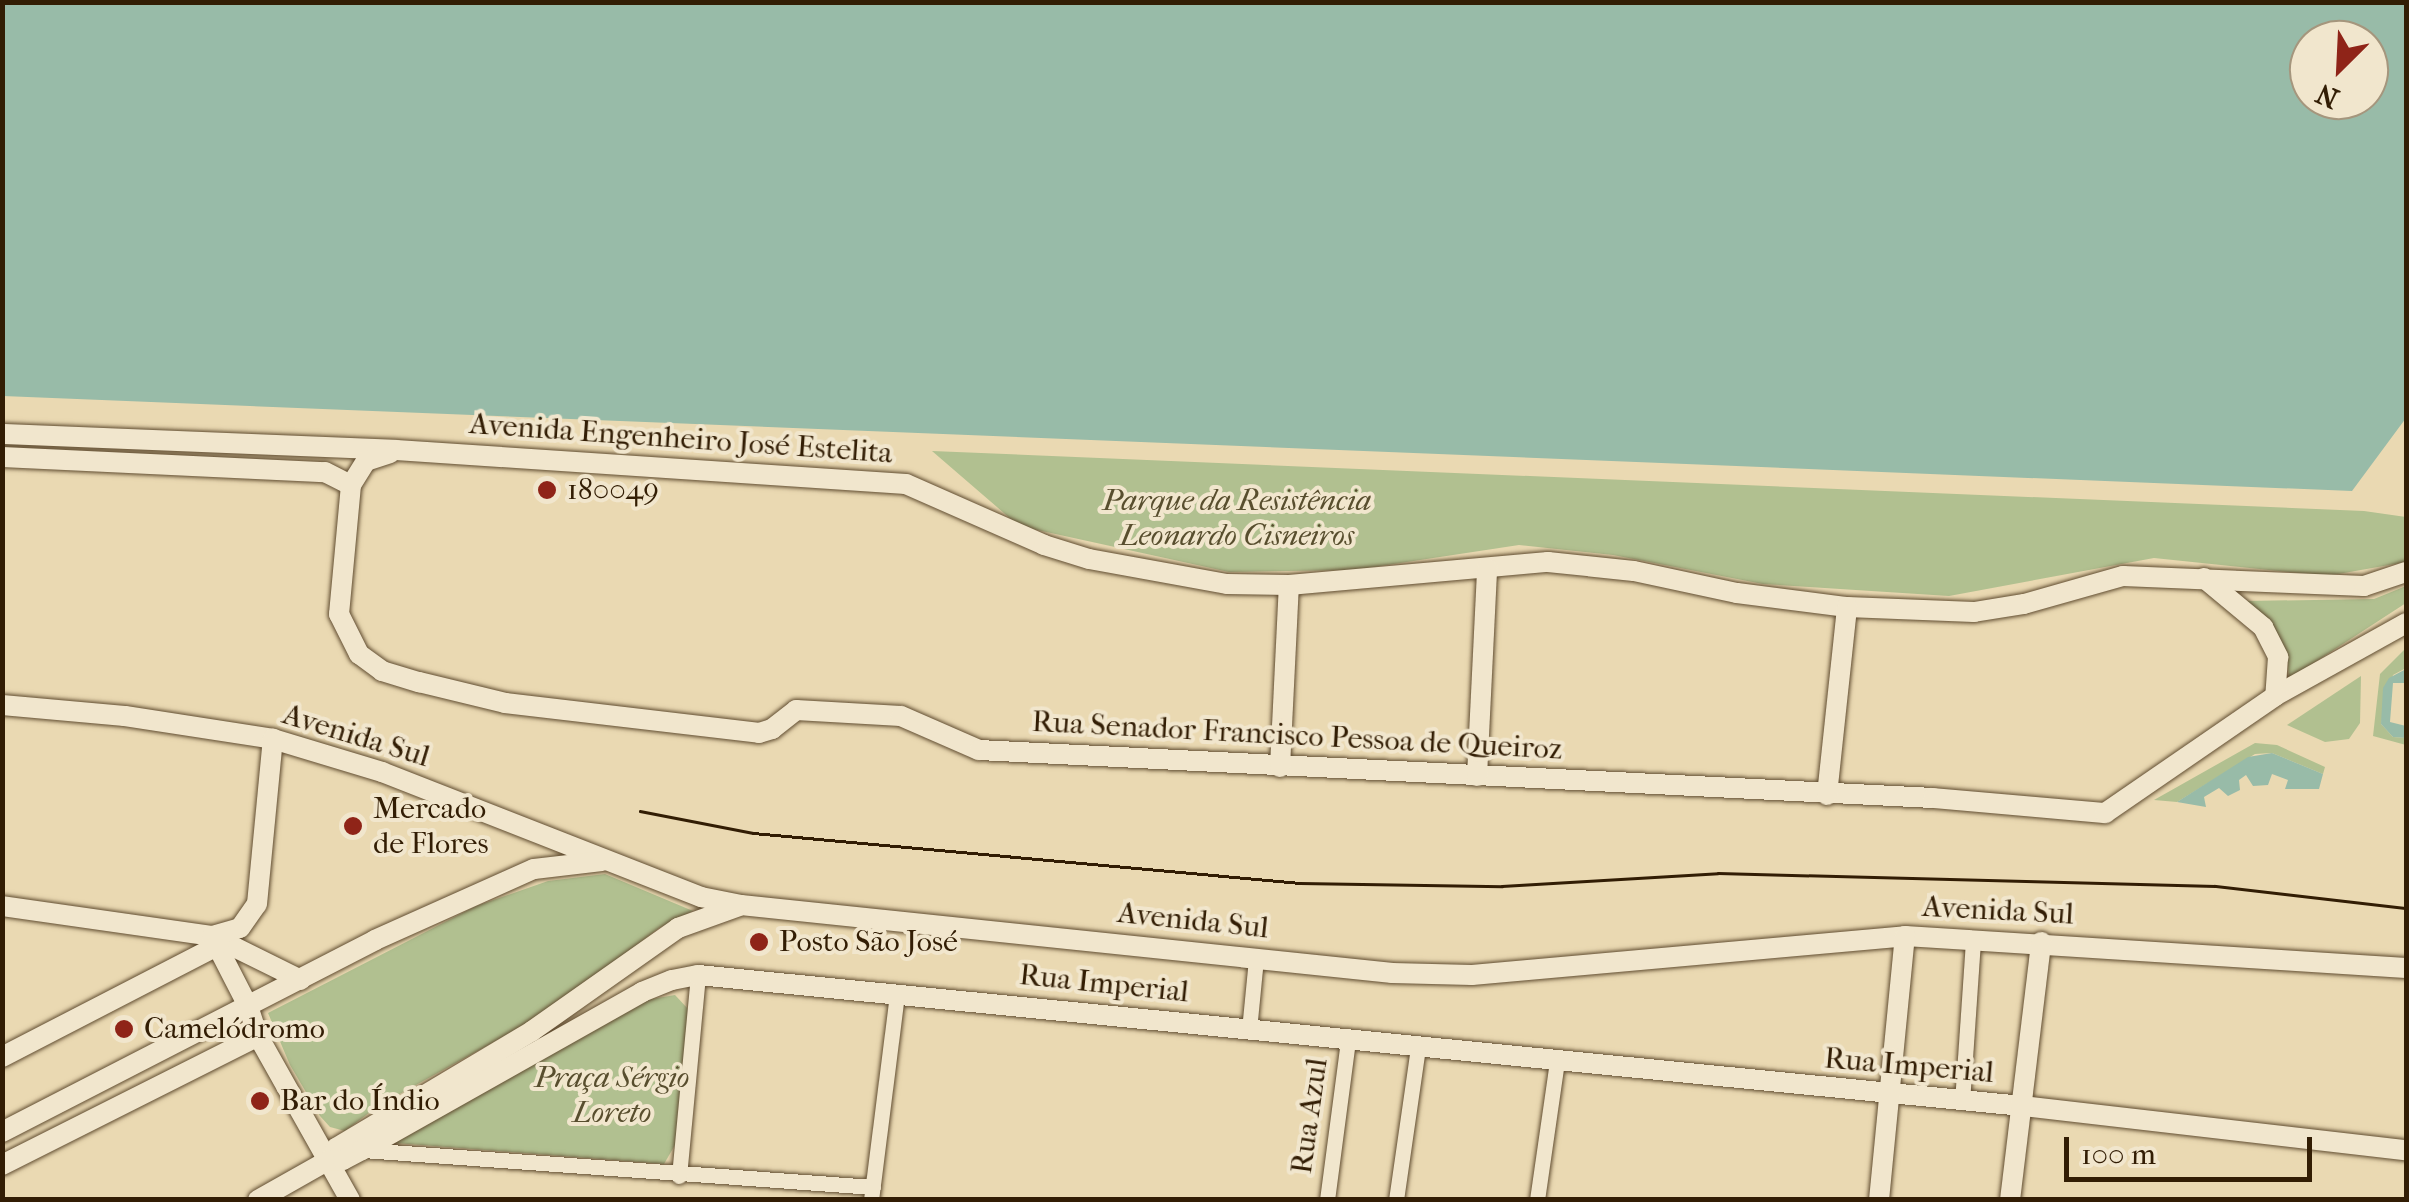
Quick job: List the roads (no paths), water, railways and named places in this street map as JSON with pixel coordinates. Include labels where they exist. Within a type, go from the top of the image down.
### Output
[{"type":"main road","name":"Avenida Engenheiro José Estelita","points":[[2,434],[396,450],[906,484],[1044,544],[1089,559],[1172,577],[1289,586],[1548,562],[1634,570],[1737,593],[1847,607],[1974,612],[2024,604],[2123,576],[2364,586],[2406,572]]},
{"type":"main road","points":[[2,457],[325,472],[352,484],[366,461],[396,450]]},
{"type":"main road","name":"Rua Senador Francisco Pessoa de Queiroz","points":[[352,484],[339,614],[359,654],[382,671],[505,703],[758,733],[772,729],[796,710],[901,716],[979,750],[1933,798],[2105,812],[2276,696],[2406,623]]},
{"type":"main road","points":[[1477,776],[1487,568]]},
{"type":"main road","points":[[2204,578],[2263,627],[2278,657],[2276,696]]},
{"type":"main road","points":[[1280,767],[1289,586]]},
{"type":"main road","points":[[1827,795],[1847,607]]},
{"type":"main road","name":"Avenida Sul","points":[[2,705],[125,716],[273,739],[382,772],[701,897],[741,905],[1392,973],[1472,976],[1905,936],[2406,968]]},
{"type":"main road","points":[[2,1056],[240,928],[257,904],[273,739]]},
{"type":"main road","points":[[2,1132],[375,940],[534,869],[614,861]]},
{"type":"main road","name":"Rua Imperial","points":[[358,1147],[532,1032],[678,928],[741,905]]},
{"type":"main road","points":[[2,906],[214,942],[301,980]]},
{"type":"main road","points":[[1879,1200],[1905,936]]},
{"type":"main road","points":[[214,942],[248,1006],[258,1036],[349,1199]]},
{"type":"main road","points":[[2010,1200],[2024,1106],[2040,942]]},
{"type":"main road","name":"Rua Imperial","points":[[258,1200],[327,1161],[336,1148],[358,1147],[642,992],[672,980],[698,976],[897,993],[1890,1096],[2024,1106],[2406,1150]]},
{"type":"main road","points":[[2,1165],[258,1036]]},
{"type":"main road","points":[[349,1199],[349,1178],[358,1147]]},
{"type":"street","points":[[1962,1102],[1973,939]]},
{"type":"street","points":[[1249,1030],[1256,958]]},
{"type":"street","points":[[678,1176],[698,976]]},
{"type":"street","points":[[358,1147],[872,1193],[897,993]]},
{"type":"street","name":"Rua Azul","points":[[1326,1200],[1348,1040]]},
{"type":"street","points":[[1396,1200],[1418,1047]]},
{"type":"street","points":[[1537,1200],[1558,1062]]},
{"type":"tram line","points":[[640,811],[753,833],[1300,883],[1502,886],[1718,873],[2215,886],[2406,908]]},
{"type":"place","name":"180049","points":[[547,490]]},
{"type":"place","name":"Mercado de Flores","points":[[353,826]]},
{"type":"place","name":"Posto São José","points":[[759,942]]},
{"type":"place","name":"Camelódromo","points":[[124,1029]]},
{"type":"place","name":"Bar do Índio","points":[[260,1101]]},
{"type":"park label","name":"Parque da Resistência Leonardo Cisneiros","points":[[1237,518]]},
{"type":"park label","name":"Praça Sérgio Loreto","points":[[612,1095]]}]
